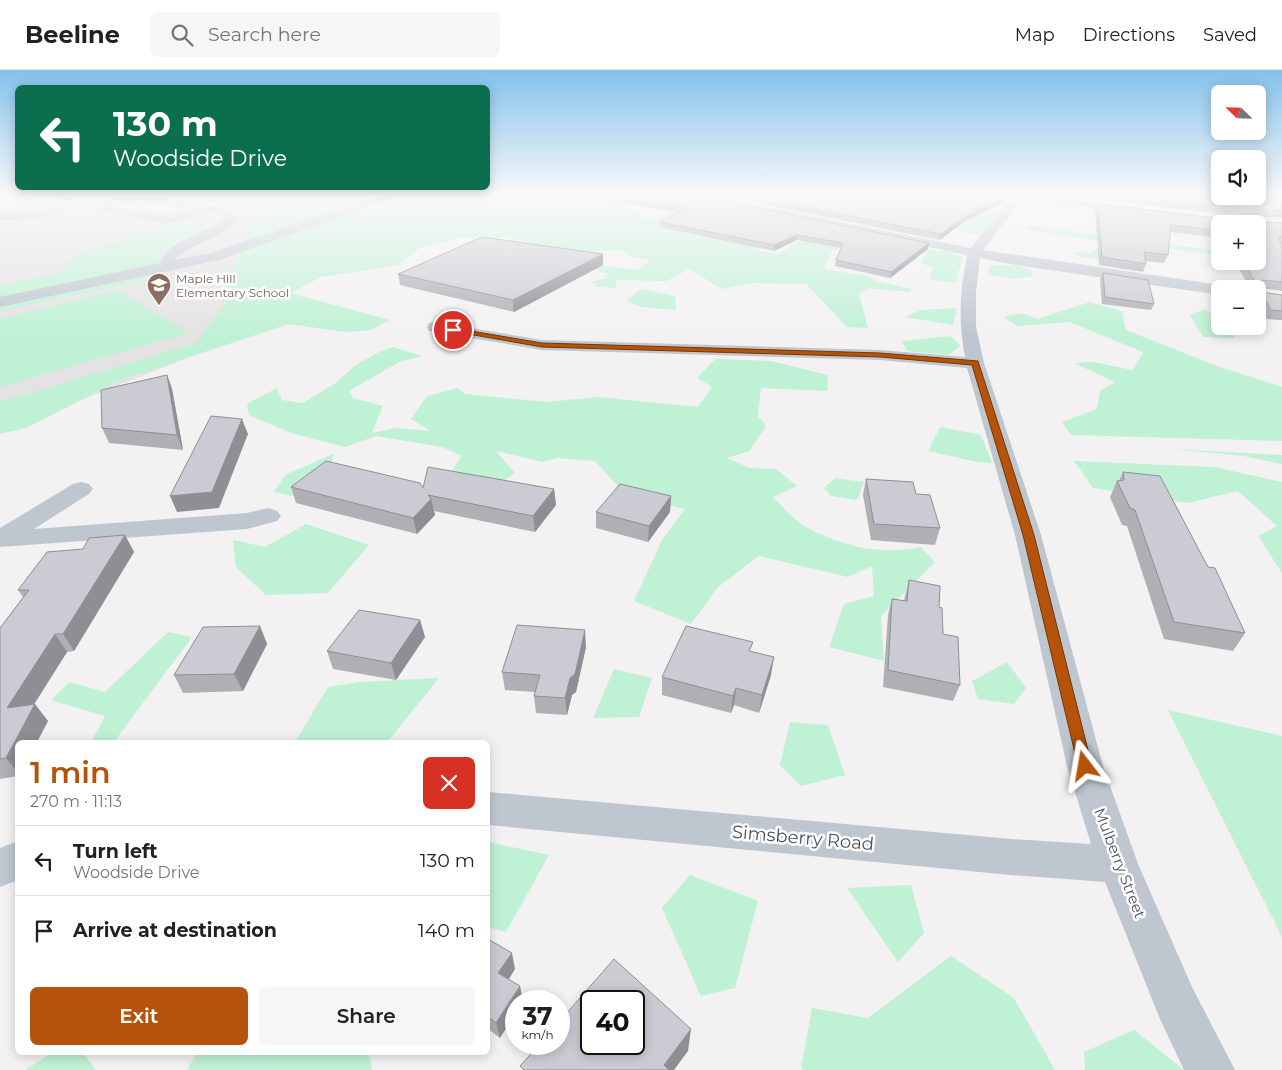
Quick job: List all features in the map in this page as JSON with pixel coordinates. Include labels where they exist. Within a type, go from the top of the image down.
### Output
[{"type":"street","points":[[164,266],[169,256],[193,243]]},
{"type":"street","points":[[0,302],[214,257],[255,243]]},
{"type":"street","points":[[924,243],[1010,260],[1211,289]]},
{"type":"street","name":"Mulberry Street","points":[[982,243],[974,253],[968,292],[968,327],[975,363],[1028,535],[1085,766],[1118,864],[1176,1003],[1210,1070]]},
{"type":"street","points":[[435,327],[542,345],[880,355],[975,363]]},
{"type":"street","points":[[0,539],[81,489]]},
{"type":"street","points":[[0,539],[247,521],[268,516]]},
{"type":"street","name":"Simsberry Road","points":[[490,809],[1012,857],[1118,864]]},
{"type":"street","points":[[0,868],[15,860]]},
{"type":"shaded area","name":"Maple Hill Elementary School","points":[[0,243],[422,243],[268,295],[390,320],[370,330],[293,316],[0,432]]},
{"type":"green space","points":[[113,243],[175,243],[162,250],[151,279],[0,311],[0,285],[58,274],[73,256]]},
{"type":"green space","points":[[245,243],[440,243],[418,249],[398,265],[321,277],[290,293],[390,320],[370,330],[346,332],[289,324],[120,380],[26,428],[0,434],[0,402],[196,343],[229,298],[233,269]]},
{"type":"green space","points":[[529,243],[757,243],[760,244],[758,251],[779,254],[796,243],[838,243],[852,245],[832,251],[824,269],[867,276],[877,281],[911,289],[911,292],[868,288],[859,294],[868,328],[847,327],[806,284],[753,283],[722,289],[689,269],[667,281],[617,280],[615,288],[598,287],[592,282],[606,278],[608,274],[595,270],[597,265],[638,270],[651,261],[631,256],[622,250],[587,251]]},
{"type":"green space","points":[[1107,243],[1158,243],[1211,250],[1211,255],[1142,245],[1110,261],[1082,257],[1073,252],[1089,253]]},
{"type":"green space","points":[[928,250],[950,251],[963,258],[955,283],[930,279],[933,268],[921,263]]},
{"type":"green space","points":[[990,265],[1013,265],[1032,270],[1033,276],[1012,279],[989,274]]},
{"type":"green space","points":[[641,289],[675,296],[676,310],[642,307],[626,301]]},
{"type":"green space","points":[[118,290],[188,333],[0,387],[0,319]]},
{"type":"green space","points":[[1090,302],[1122,311],[1126,330],[1217,366],[1282,387],[1282,441],[1071,435],[1062,422],[1097,409],[1100,391],[1115,382],[1074,363],[1093,362],[1133,370],[1143,352],[1070,322],[1018,326],[1003,317],[1022,313],[1037,319]]},
{"type":"green space","points":[[957,308],[953,325],[905,317],[921,310]]},
{"type":"green space","points":[[1205,309],[1211,313],[1211,335],[1234,335],[1235,338],[1203,337],[1190,315]]},
{"type":"green space","points":[[951,336],[960,346],[949,355],[907,351],[902,341]]},
{"type":"green space","points":[[393,347],[422,356],[399,362],[349,391],[353,398],[383,406],[372,433],[396,428],[431,431],[411,419],[427,396],[457,388],[465,394],[547,402],[598,397],[698,407],[712,387],[697,378],[715,359],[771,361],[828,375],[827,391],[761,388],[758,416],[766,426],[749,451],[727,458],[749,468],[776,469],[797,486],[773,497],[797,521],[815,532],[859,547],[890,550],[921,547],[935,562],[881,616],[884,661],[829,647],[844,604],[874,596],[872,566],[848,577],[759,556],[718,587],[691,624],[634,601],[662,540],[685,509],[625,494],[595,461],[558,458],[542,462],[496,451],[515,473],[493,488],[449,475],[462,456],[442,447],[376,436],[345,447],[291,433],[249,415],[247,404],[277,388],[282,400],[303,403],[336,383],[356,365],[379,352]]},
{"type":"green space","points":[[940,427],[981,435],[992,463],[977,462],[928,451]]},
{"type":"green space","points":[[1172,449],[1282,455],[1282,464],[1244,456]]},
{"type":"green space","points":[[333,454],[330,479],[297,497],[274,492],[285,475]]},
{"type":"green space","points":[[1074,461],[1214,467],[1282,482],[1282,573],[1258,536],[1277,526],[1238,491],[1188,503],[1093,488]]},
{"type":"green space","points":[[835,478],[864,482],[857,500],[831,496],[824,488]]},
{"type":"green space","points":[[306,524],[369,545],[328,593],[266,595],[236,567],[233,540],[265,547]]},
{"type":"green space","points":[[168,632],[192,637],[115,740],[92,740],[105,716],[51,700],[70,682],[105,692]]},
{"type":"green space","points":[[1007,662],[1026,688],[1014,704],[978,699],[972,681]]},
{"type":"green space","points":[[614,669],[652,678],[639,717],[593,718]]},
{"type":"green space","points":[[439,678],[389,740],[296,740],[328,687],[359,682]]},
{"type":"green space","points":[[1168,710],[1282,736],[1282,937]]},
{"type":"green space","points":[[790,722],[828,725],[845,775],[801,786],[780,765]]},
{"type":"green space","points":[[490,842],[549,855],[506,932],[490,928]]},
{"type":"green space","points":[[690,875],[758,901],[735,988],[701,996],[662,908]]},
{"type":"green space","points":[[911,885],[924,933],[898,962],[847,888]]},
{"type":"green space","points":[[951,956],[1014,998],[1055,1070],[805,1070],[801,1068],[812,1008],[868,1018]]},
{"type":"green space","points":[[1134,1030],[1184,1070],[1085,1070],[1084,1052]]},
{"type":"green space","points":[[48,1055],[85,1055],[96,1070],[25,1070]]},
{"type":"green space","points":[[196,1055],[369,1055],[372,1070],[187,1070]]},
{"type":"building","points":[[469,243],[522,243],[603,254],[513,300],[398,274]]},
{"type":"building","points":[[762,243],[779,243],[774,245]]},
{"type":"building","points":[[841,243],[929,243],[891,272],[836,260],[843,243]]},
{"type":"building","points":[[1101,243],[1169,243],[1168,255],[1144,252],[1146,264],[1102,257]]},
{"type":"building","points":[[1266,243],[1281,243],[1282,282],[1254,280],[1248,270],[1266,270]]},
{"type":"building","points":[[1103,273],[1148,280],[1154,304],[1105,297]]},
{"type":"building","points":[[1266,293],[1282,295],[1282,311],[1271,310],[1266,301]]},
{"type":"building","points":[[167,375],[177,435],[102,428],[101,390]]},
{"type":"building","points":[[211,416],[242,419],[212,492],[170,496]]},
{"type":"building","points":[[326,461],[420,483],[423,488],[428,467],[554,489],[533,516],[428,495],[431,499],[413,518],[291,487]]},
{"type":"building","points":[[1123,472],[1160,476],[1208,567],[1215,568],[1245,633],[1174,622],[1135,510],[1130,508],[1117,481],[1124,480]]},
{"type":"building","points":[[866,479],[913,482],[916,494],[930,495],[940,528],[874,524]]},
{"type":"building","points":[[620,484],[671,496],[649,526],[596,512]]},
{"type":"building","points":[[125,535],[63,634],[55,634],[7,708],[35,704],[6,758],[0,759],[0,628],[29,590],[18,590],[47,552],[83,549],[89,538]]},
{"type":"building","points":[[909,580],[940,586],[939,607],[942,608],[943,634],[958,637],[960,685],[888,670],[892,599],[907,601]]},
{"type":"building","points":[[359,610],[420,620],[391,663],[327,651]]},
{"type":"building","points":[[517,625],[585,630],[575,674],[570,678],[565,698],[534,696],[540,675],[502,672]]},
{"type":"building","points":[[260,626],[234,674],[174,675],[203,627]]},
{"type":"building","points":[[686,626],[753,642],[749,651],[774,657],[762,695],[736,688],[733,696],[662,677]]},
{"type":"building","points":[[490,940],[512,953],[498,973],[520,986],[517,990],[505,990],[505,1009],[496,1023],[490,1018]]},
{"type":"building","points":[[614,959],[691,1029],[664,1065],[669,1070],[524,1070],[520,1066],[530,1055],[570,1055],[570,1009],[580,998],[580,1055],[645,1055],[645,990],[587,990]]},
{"type":"place","name":"Maple Hill Elementary School","points":[[159,306]]},
{"type":"route","points":[[453,330],[542,345],[880,355],[975,363],[1028,535],[1085,766]]}]
